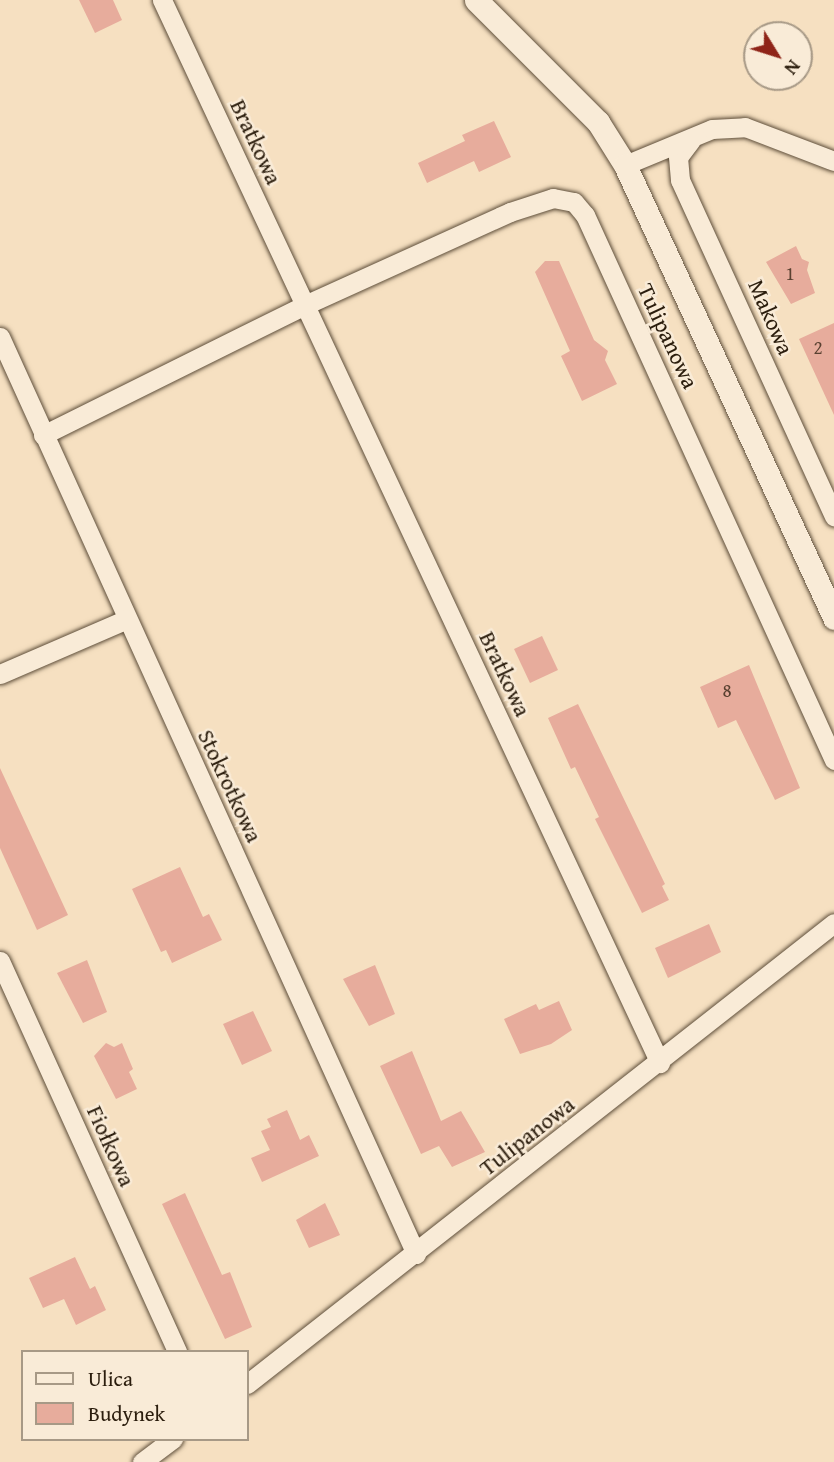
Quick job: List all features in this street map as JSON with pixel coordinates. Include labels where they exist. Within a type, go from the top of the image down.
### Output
[{"type":"street","name":"Bratkowa","points":[[162,0],[660,1063]]},
{"type":"street","points":[[476,0],[598,122],[625,165],[834,618]]},
{"type":"street","points":[[625,165],[691,140],[712,129],[746,127],[834,161]]},
{"type":"street","name":"Makowa","points":[[691,140],[678,157],[680,180],[834,516]]},
{"type":"street","name":"Tulipanowa","points":[[305,305],[510,212],[553,198],[574,202],[585,215],[834,760]]},
{"type":"street","points":[[43,435],[305,305]]},
{"type":"street","name":"Stokrotkowa","points":[[0,337],[416,1254]]},
{"type":"street","points":[[0,674],[127,619]]},
{"type":"street","name":"Tulipanowa","points":[[248,1383],[660,1063],[834,923]]},
{"type":"street","name":"Fiołkowa","points":[[0,961],[176,1350]]},
{"type":"street","points":[[142,1462],[170,1441]]},
{"type":"building","points":[[79,0],[113,0],[122,20],[95,33]]},
{"type":"building","points":[[494,121],[511,157],[479,172],[474,161],[427,183],[418,163],[465,141],[462,135]]},
{"type":"building","points":[[796,246],[802,259],[809,262],[807,270],[815,293],[791,304],[766,262]]},
{"type":"building","points":[[545,261],[559,261],[594,340],[608,351],[605,360],[617,384],[582,401],[561,356],[570,351],[535,272]]},
{"type":"building","points":[[834,323],[834,415],[799,339]]},
{"type":"building","points":[[542,636],[558,670],[530,683],[514,649]]},
{"type":"building","points":[[749,665],[800,788],[775,800],[736,720],[718,728],[700,687]]},
{"type":"building","points":[[578,704],[665,884],[662,886],[669,900],[642,913],[595,819],[599,817],[575,767],[571,769],[548,718]]},
{"type":"building","points":[[0,768],[68,915],[37,930],[0,848]]},
{"type":"building","points":[[180,867],[203,917],[209,914],[222,940],[172,963],[166,950],[161,952],[132,889]]},
{"type":"building","points":[[709,924],[721,952],[668,978],[655,948]]},
{"type":"building","points":[[87,960],[107,1012],[83,1023],[57,973]]},
{"type":"building","points":[[375,965],[395,1014],[369,1026],[343,979]]},
{"type":"building","points":[[559,1001],[572,1030],[551,1044],[520,1054],[504,1019],[536,1004],[539,1010]]},
{"type":"building","points":[[253,1011],[272,1051],[242,1065],[223,1024]]},
{"type":"building","points":[[106,1043],[114,1047],[122,1043],[133,1069],[129,1072],[137,1089],[116,1099],[94,1056]]},
{"type":"building","points":[[412,1051],[441,1121],[461,1111],[485,1152],[452,1167],[439,1146],[421,1154],[380,1066]]},
{"type":"building","points":[[287,1110],[300,1140],[309,1135],[319,1156],[262,1182],[251,1158],[270,1150],[261,1131],[271,1127],[267,1119]]},
{"type":"building","points":[[185,1193],[222,1275],[230,1272],[252,1327],[225,1339],[162,1204]]},
{"type":"building","points":[[325,1203],[340,1235],[309,1248],[296,1220]]},
{"type":"building","points":[[75,1257],[90,1289],[95,1286],[106,1310],[76,1325],[64,1299],[43,1308],[29,1278]]}]
